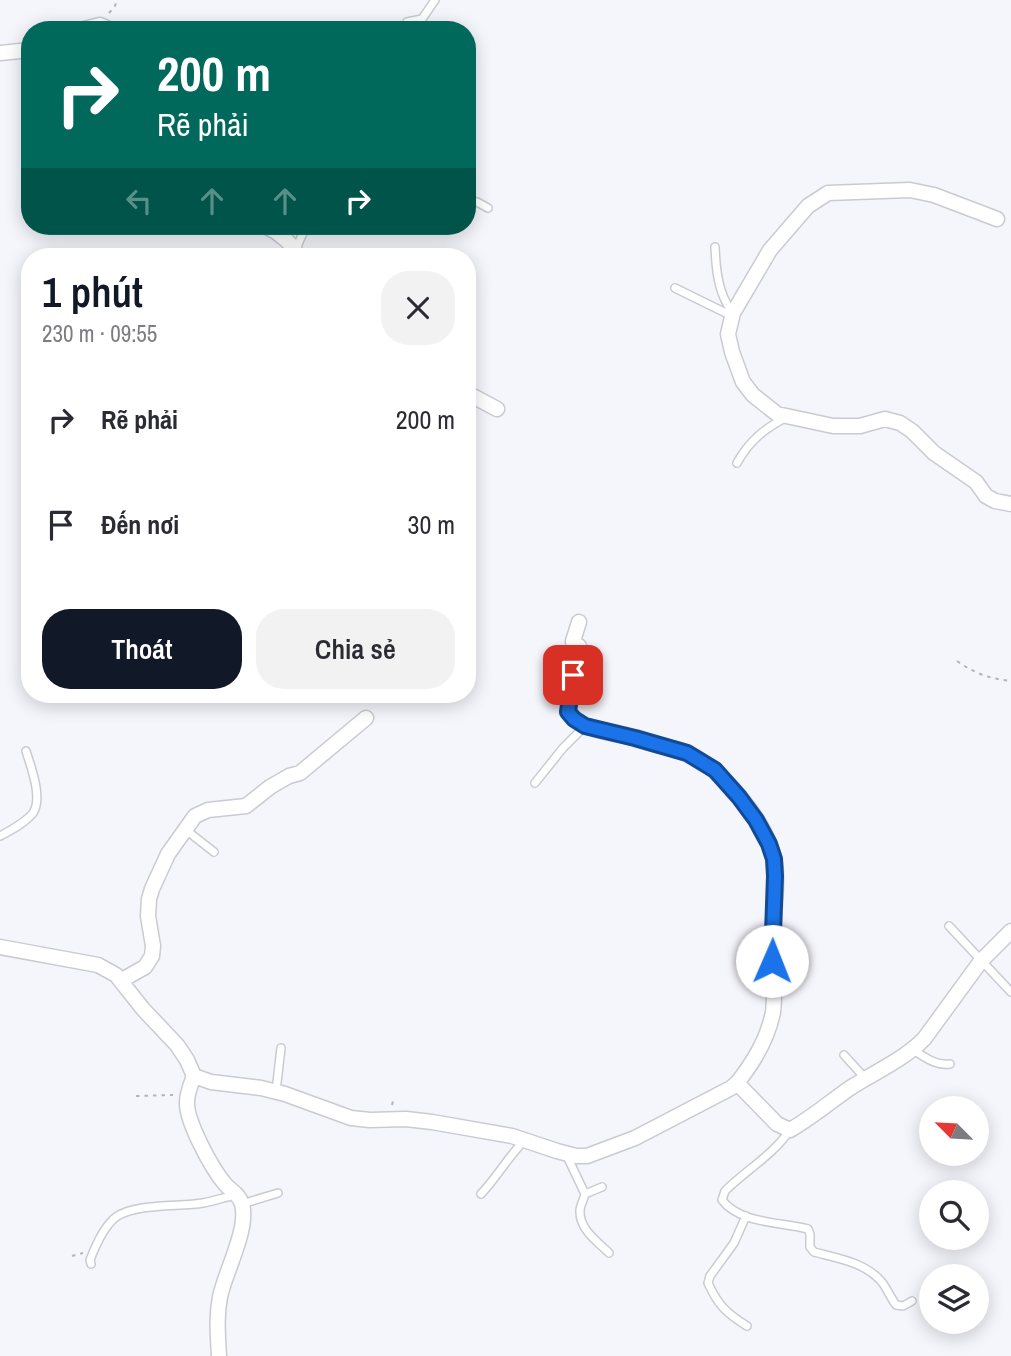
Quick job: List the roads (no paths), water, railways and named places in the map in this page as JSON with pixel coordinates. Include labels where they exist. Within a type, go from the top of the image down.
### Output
[{"type":"street","points":[[0,53],[21,51]]},
{"type":"street","points":[[997,219],[934,195],[910,190],[828,192],[808,206],[770,250],[732,314],[728,334],[743,382],[753,395],[777,414],[833,426],[860,426],[885,419],[900,423],[934,453],[976,482],[986,496],[1011,504]]},
{"type":"street","points":[[279,235],[292,248]]},
{"type":"street","points":[[476,398],[497,409]]},
{"type":"street","points":[[194,1076],[212,1082],[276,1092],[351,1118],[432,1122],[512,1136],[565,1153],[587,1156],[635,1138],[737,1083],[766,1035],[772,1013],[775,876],[774,859],[769,844],[756,820],[715,770],[687,753],[585,726],[568,712],[579,646],[574,649],[573,641],[579,622]]},
{"type":"street","points":[[122,980],[145,967],[152,956],[149,899],[168,853],[195,816],[208,810],[246,806],[270,787],[300,773],[366,718]]},
{"type":"street","points":[[737,1083],[777,1124],[790,1129],[800,1124],[865,1079],[914,1050],[981,961],[1011,931]]},
{"type":"street","points":[[0,947],[98,965],[116,975],[187,1060],[194,1076],[186,1105],[203,1149],[225,1184],[239,1199],[242,1215],[234,1257],[225,1277],[217,1315],[219,1356]]},
{"type":"lane","points":[[412,21],[422,19],[435,0]]},
{"type":"lane","points":[[476,202],[488,208]]},
{"type":"lane","points":[[715,247],[720,286],[732,314]]},
{"type":"lane","points":[[675,288],[732,314]]},
{"type":"lane","points":[[737,463],[750,443],[770,425],[787,417]]},
{"type":"lane","points":[[535,782],[585,726]]},
{"type":"lane","points":[[0,836],[22,823],[36,806],[35,781],[26,751]]},
{"type":"lane","points":[[185,830],[214,852]]},
{"type":"lane","points":[[949,926],[1011,992]]},
{"type":"lane","points":[[742,960],[772,961]]},
{"type":"lane","points":[[276,1092],[281,1048]]},
{"type":"lane","points":[[914,1050],[934,1063],[950,1064]]},
{"type":"lane","points":[[844,1055],[865,1079]]},
{"type":"lane","points":[[790,1129],[782,1141],[724,1191],[722,1200],[746,1216],[808,1230],[810,1247],[814,1252],[854,1263],[869,1272],[880,1280],[896,1305],[903,1306],[912,1300]]},
{"type":"lane","points":[[481,1194],[524,1140]]},
{"type":"lane","points":[[565,1153],[584,1194],[580,1212],[582,1222],[589,1234],[609,1253]]},
{"type":"lane","points":[[584,1194],[602,1187]]},
{"type":"lane","points":[[91,1264],[90,1260],[100,1238],[115,1218],[125,1213],[152,1207],[278,1193]]},
{"type":"lane","points":[[746,1216],[734,1243],[710,1276],[708,1283],[720,1306],[747,1326]]}]
